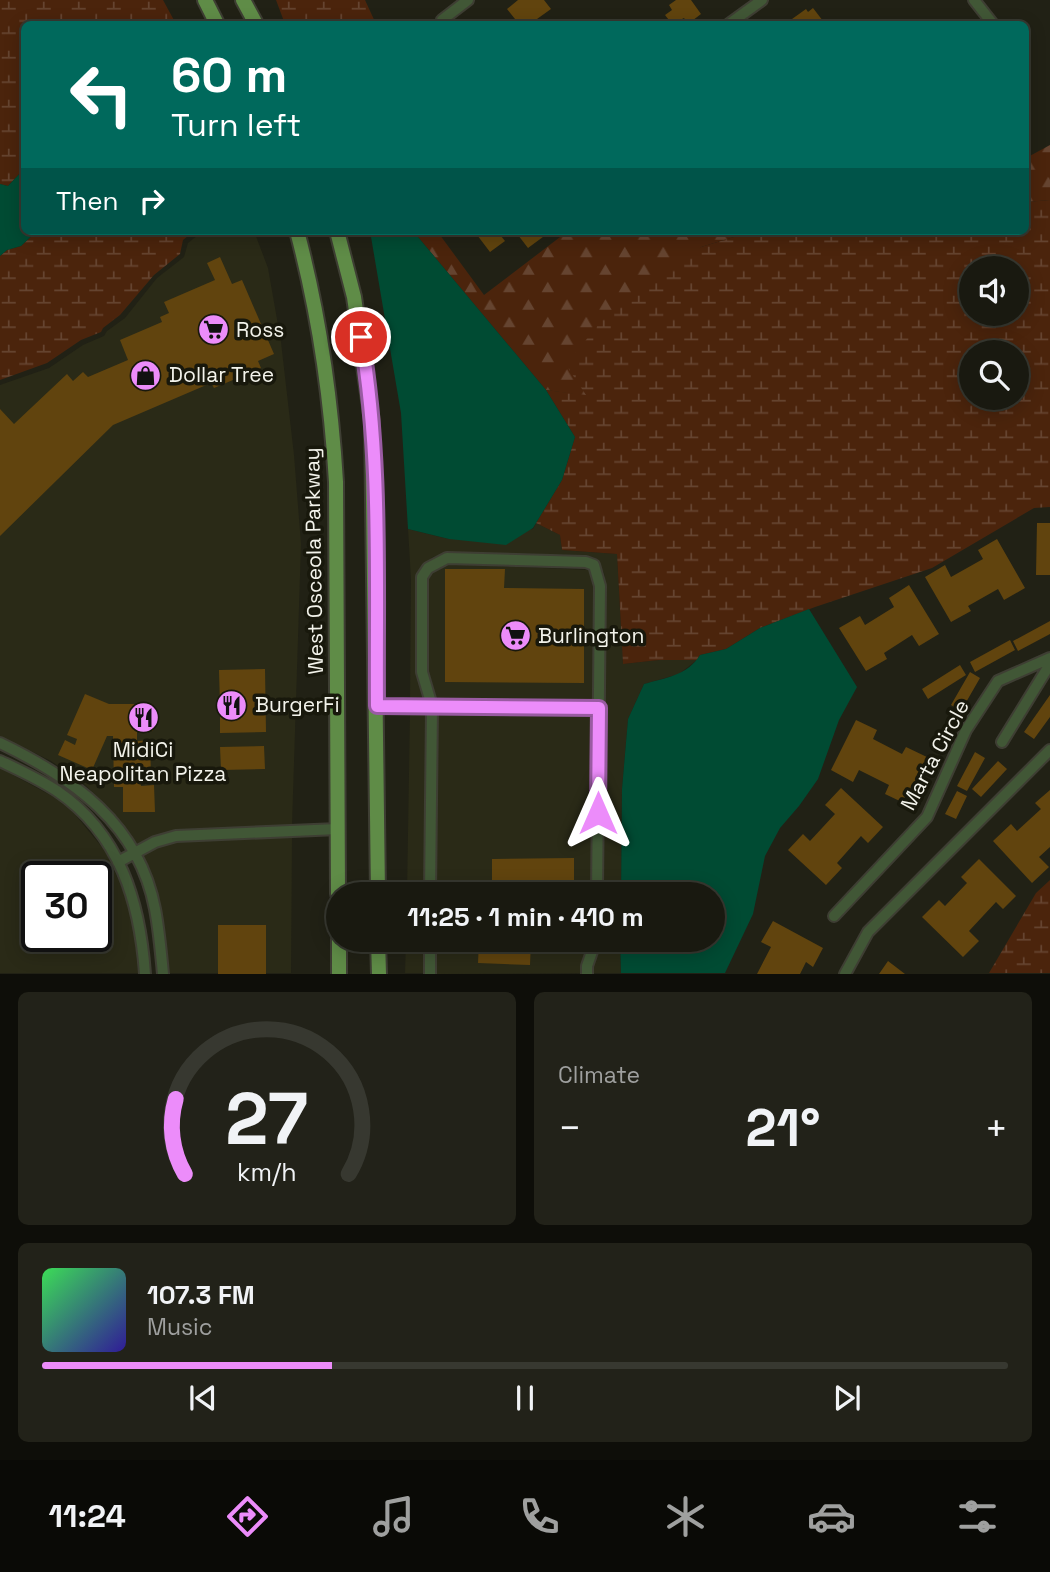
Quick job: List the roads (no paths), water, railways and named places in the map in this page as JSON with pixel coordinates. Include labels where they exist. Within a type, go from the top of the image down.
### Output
[{"type":"main road","points":[[205,0],[215,21]]},
{"type":"main road","points":[[243,0],[254,21]]},
{"type":"main road","name":"West Osceola Parkway","points":[[298,235],[319,323],[332,422],[336,482],[338,882]]},
{"type":"main road","points":[[338,235],[354,297],[372,421],[378,882]]},
{"type":"main road","points":[[339,952],[339,974]]},
{"type":"main road","points":[[378,952],[379,974]]},
{"type":"street","points":[[442,20],[468,0]]},
{"type":"street","points":[[733,21],[762,0]]},
{"type":"street","points":[[974,0],[991,21]]},
{"type":"street","points":[[430,882],[432,706],[422,672],[422,577],[428,568],[447,558],[586,562],[594,565],[600,586],[597,882]]},
{"type":"street","name":"Marta Circle","points":[[834,916],[927,817],[967,730],[999,681],[1050,658]]},
{"type":"street","points":[[1002,742],[1050,664]]},
{"type":"street","points":[[377,706],[599,708]]},
{"type":"street","points":[[0,743],[48,767],[77,786],[107,815],[134,853],[149,886],[155,908],[163,974]]},
{"type":"street","points":[[845,974],[868,932],[1050,750]]},
{"type":"street","points":[[0,761],[41,781],[77,807],[95,827],[118,862],[137,912],[145,974]]},
{"type":"street","points":[[118,862],[155,842],[176,836],[338,829]]},
{"type":"street","points":[[430,952],[430,974]]},
{"type":"street","points":[[587,974],[592,952]]},
{"type":"place","name":"Ross","points":[[213,330]]},
{"type":"place","name":"Dollar Tree","points":[[146,375]]},
{"type":"place","name":"Burlington","points":[[515,636]]},
{"type":"place","name":"BurgerFi","points":[[232,705]]},
{"type":"place","name":"MidiCi Neapolitan Pizza","points":[[143,718]]}]
